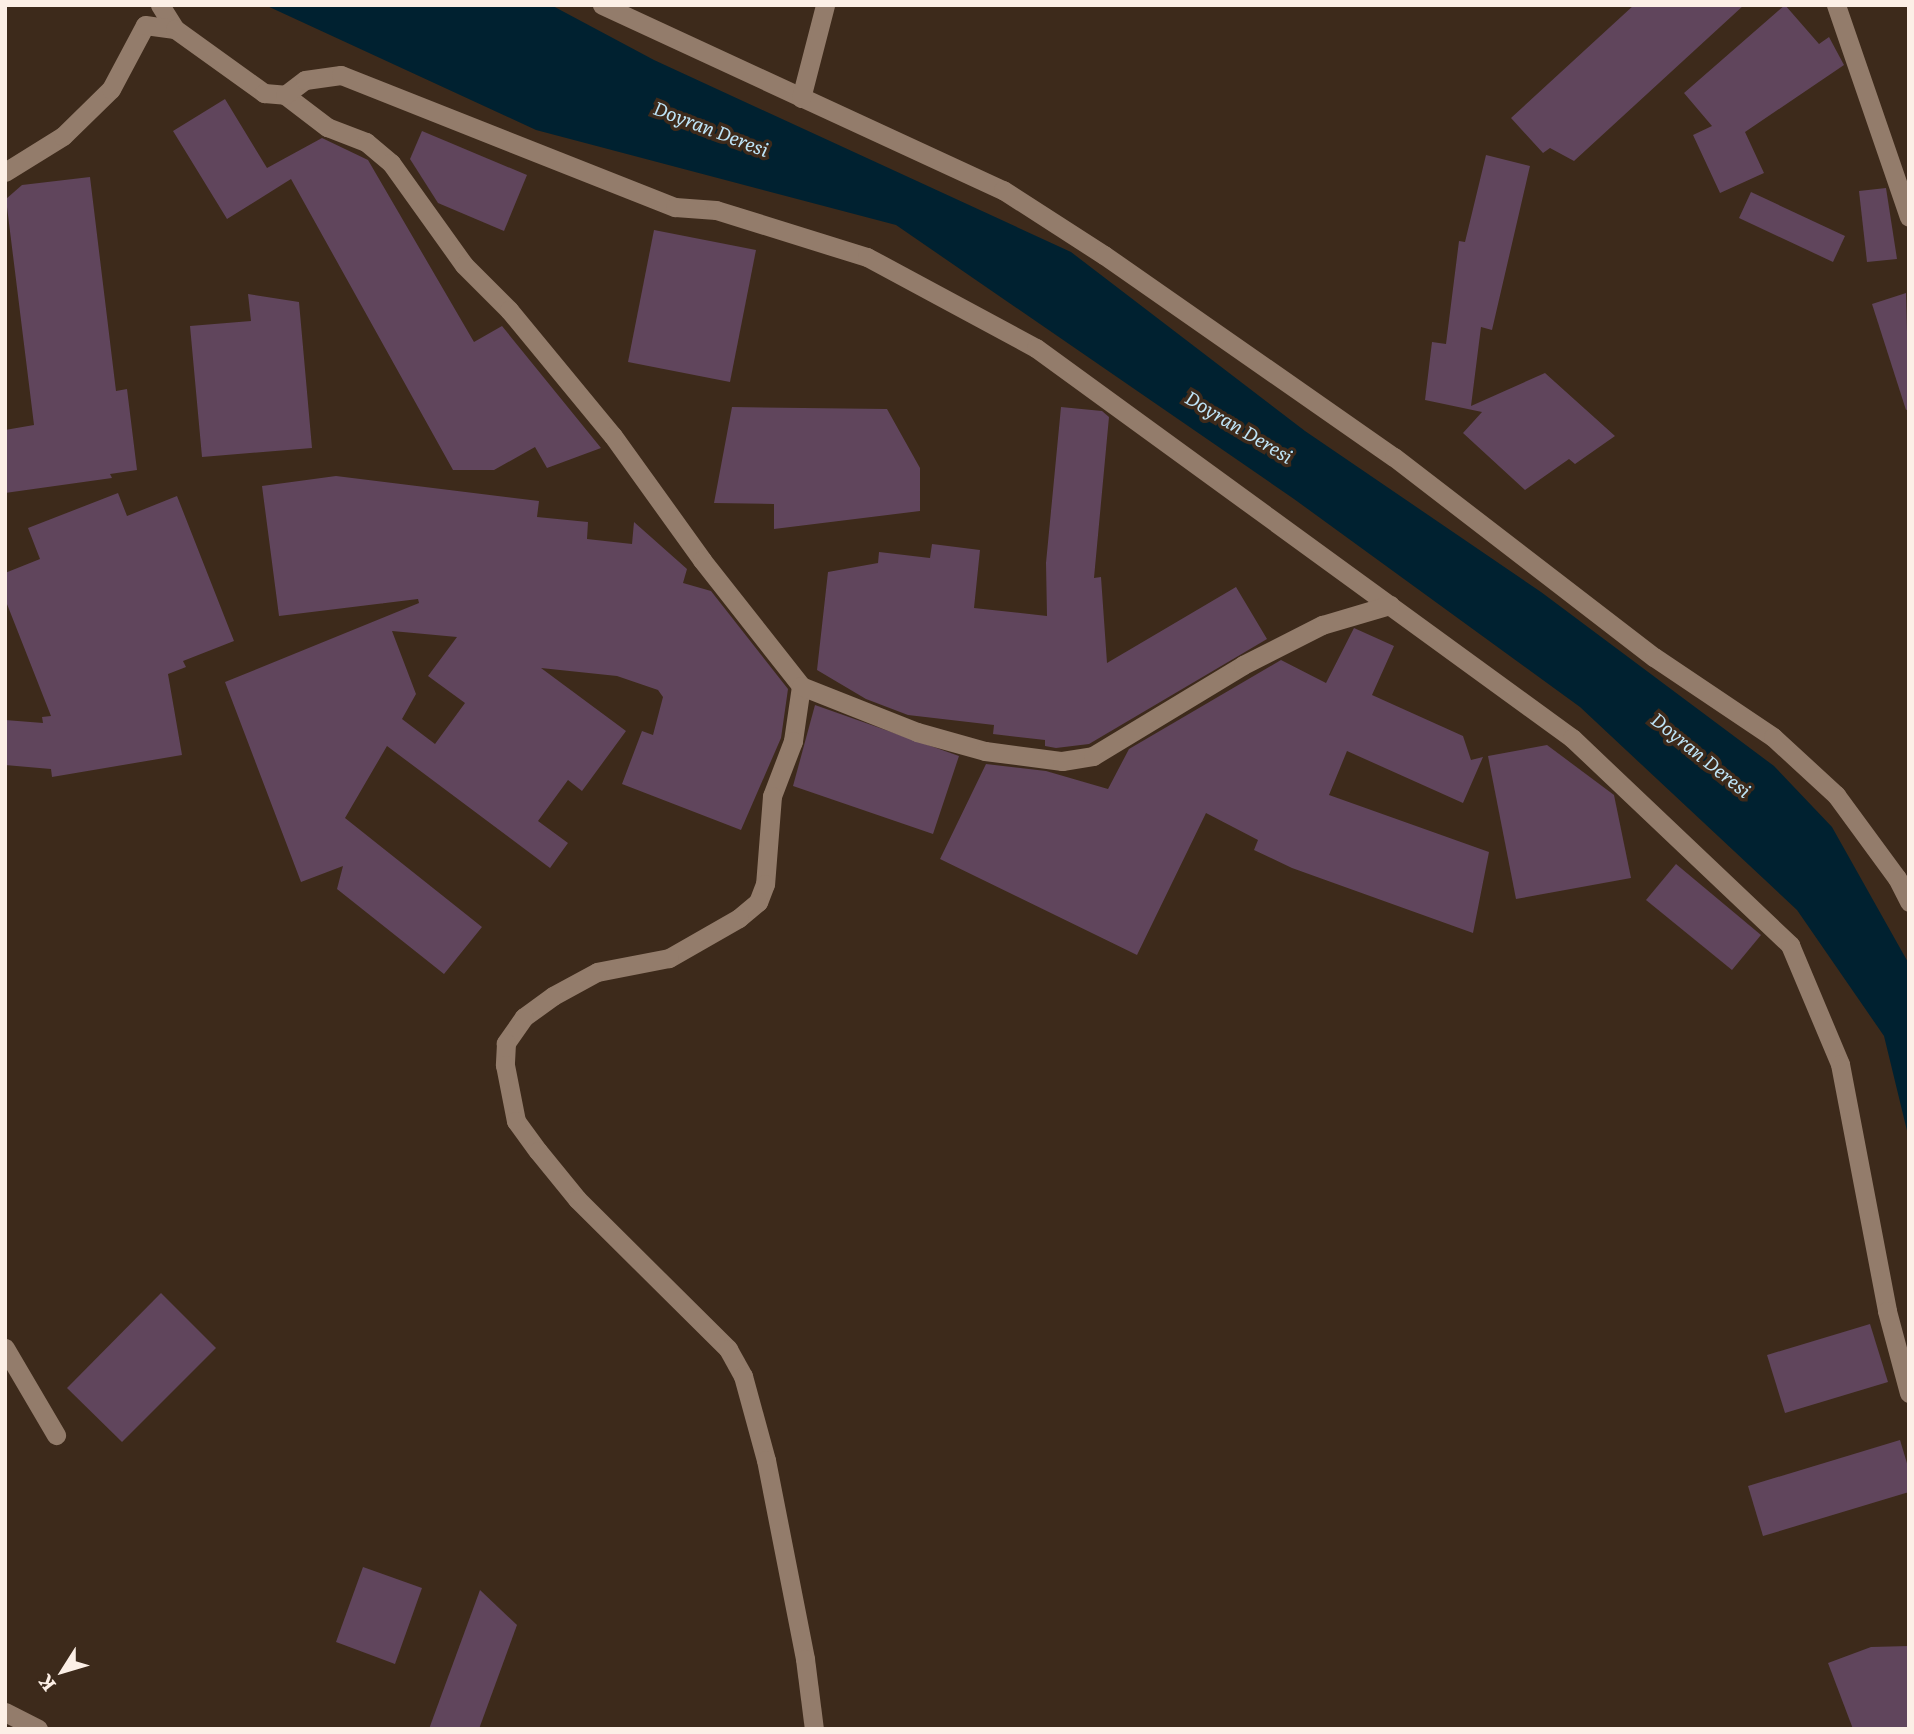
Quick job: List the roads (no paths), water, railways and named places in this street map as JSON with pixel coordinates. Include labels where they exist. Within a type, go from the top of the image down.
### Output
[{"type":"street","points":[[160,5],[175,29],[264,93],[285,95],[327,127],[366,142],[391,163],[464,265],[509,310],[613,436],[702,560],[801,686],[917,732],[985,751],[1072,759],[1093,757],[1132,737],[1242,666],[1322,625],[1390,605]]},
{"type":"street","points":[[602,5],[1003,190],[1394,457],[1654,657],[1773,737],[1836,795],[1909,902]]},
{"type":"street","points":[[801,98],[824,5]]},
{"type":"street","points":[[1836,5],[1909,217]]},
{"type":"street","points":[[5,172],[63,136],[111,89],[145,25],[175,29]]},
{"type":"street","points":[[285,95],[305,80],[341,75],[675,207],[716,210],[867,257],[1036,348],[1572,738],[1790,946],[1840,1063],[1887,1311],[1909,1393]]},
{"type":"street","points":[[801,686],[793,741],[772,796],[765,884],[758,902],[740,918],[669,958],[597,972],[553,996],[518,1026],[506,1043],[505,1065],[516,1121],[538,1151],[577,1199],[728,1349],[743,1376],[766,1460],[805,1659],[814,1729]]},
{"type":"street","points":[[5,1348],[56,1435]]},
{"type":"street","points":[[5,1712],[37,1729]]},
{"type":"water","name":"Doyran Deresi","points":[[265,5],[551,5],[654,60],[1071,252],[1305,431],[1541,592],[1774,766],[1832,827],[1909,964],[1909,1139],[1884,1036],[1797,910],[1580,707],[1294,499],[896,225],[536,130]]}]
